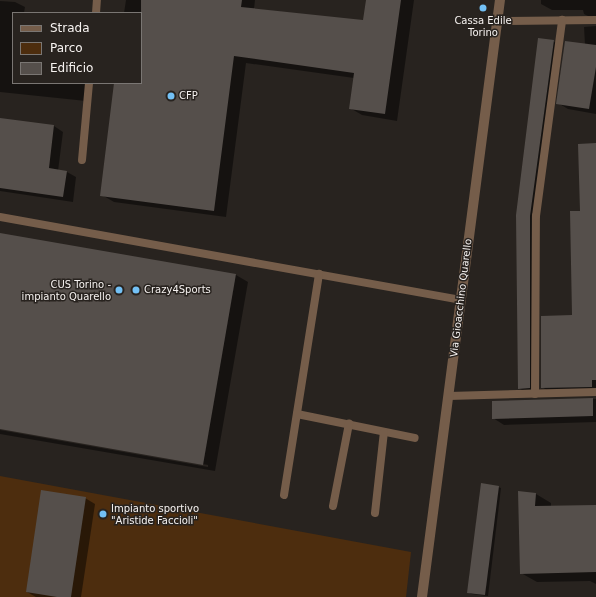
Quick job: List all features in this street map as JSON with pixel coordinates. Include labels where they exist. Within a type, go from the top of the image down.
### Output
[{"type":"street","name":"Via Gioacchino Quarello","points":[[422,597],[500,0]]},
{"type":"lane","points":[[96,12],[97,0]]},
{"type":"lane","points":[[535,394],[536,216],[562,20]]},
{"type":"lane","points":[[498,21],[596,20]]},
{"type":"lane","points":[[82,160],[89,84]]},
{"type":"lane","points":[[0,217],[461,300]]},
{"type":"lane","points":[[284,495],[319,274]]},
{"type":"lane","points":[[449,396],[596,392]]},
{"type":"lane","points":[[297,414],[415,438]]},
{"type":"lane","points":[[333,506],[349,424]]},
{"type":"lane","points":[[375,513],[384,432]]},
{"type":"green space","name":"Impianto sportivo \"Aristide Faccioli\"","points":[[0,476],[411,552],[406,597],[0,597]]},
{"type":"building","name":"CFP","points":[[141,0],[242,0],[241,7],[363,20],[366,0],[401,0],[385,114],[349,109],[354,73],[234,56],[214,211],[100,196],[114,84],[142,84]]},
{"type":"building","points":[[538,38],[554,40],[530,216],[530,388],[518,389],[516,215]]},
{"type":"building","points":[[565,41],[596,45],[596,67],[589,109],[556,104]]},
{"type":"building","points":[[0,118],[54,125],[49,168],[67,171],[63,197],[0,188]]},
{"type":"building","points":[[596,143],[596,380],[592,380],[592,387],[541,388],[541,316],[572,315],[570,211],[580,211],[578,144]]},
{"type":"building","points":[[0,233],[236,274],[203,465],[0,429]]},
{"type":"building","points":[[593,398],[593,416],[492,419],[492,401]]},
{"type":"building","points":[[481,483],[499,486],[485,595],[467,593]]},
{"type":"building","points":[[41,490],[86,497],[71,597],[57,597],[26,592]]},
{"type":"building","points":[[518,491],[536,493],[535,506],[596,505],[596,572],[520,574]]},
{"type":"place","name":"Cassa Edile Torino","points":[[483,8]]},
{"type":"place","name":"CFP","points":[[171,96]]},
{"type":"place","name":"CUS Torino - impianto Quarello","points":[[119,290]]},
{"type":"place","name":"Crazy4Sports","points":[[136,290]]},
{"type":"place","name":"Impianto sportivo \"Aristide Faccioli\"","points":[[103,514]]}]
